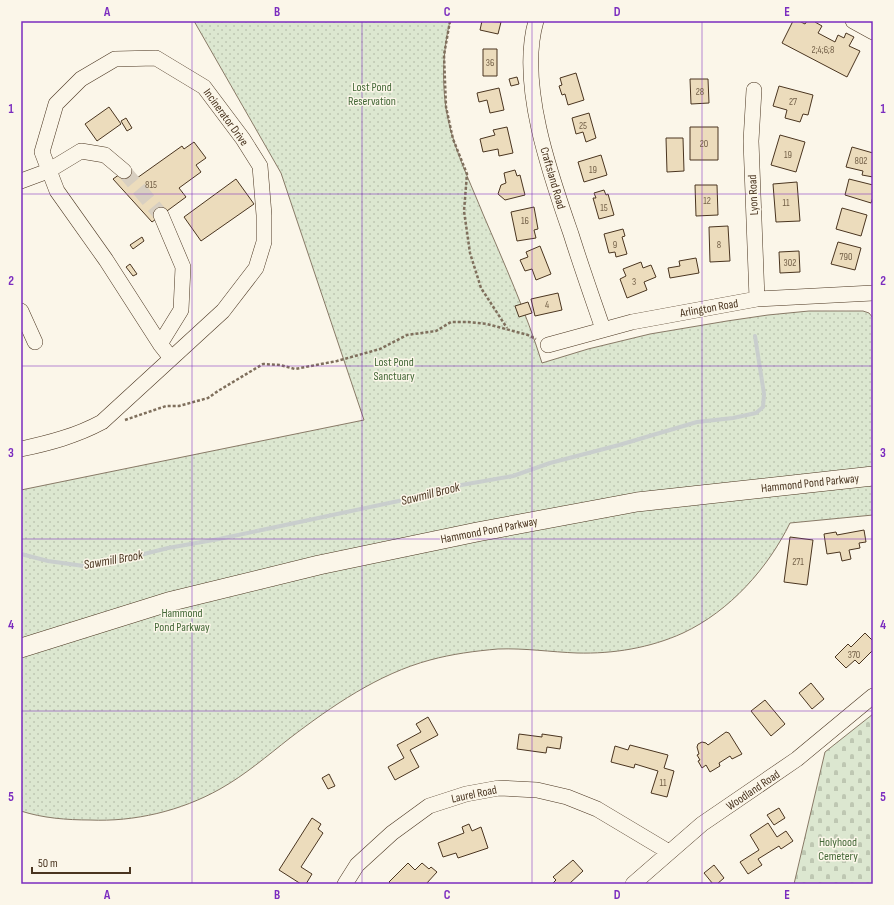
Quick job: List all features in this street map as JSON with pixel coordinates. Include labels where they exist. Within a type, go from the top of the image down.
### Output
[{"type":"main road","name":"Hammond Pond Parkway","points":[[21,648],[168,602],[319,565],[477,532],[637,502],[873,476]]},
{"type":"street","name":"Craftsland Road","points":[[536,21],[532,42],[531,60],[532,83],[541,137],[554,186],[603,329]]},
{"type":"street","points":[[853,21],[873,32]]},
{"type":"street","name":"Incinerator Drive","points":[[21,449],[51,443],[86,431],[102,422],[223,311],[256,268],[264,242],[264,215],[260,166],[243,139],[204,87],[156,58],[115,59],[81,79],[56,104],[42,152],[48,171],[57,191],[106,260],[160,344],[171,358]]},
{"type":"street","name":"Lyon Road","points":[[754,90],[751,141],[757,299]]},
{"type":"street","points":[[21,181],[48,171],[81,152],[105,155],[124,171]]},
{"type":"street","points":[[160,216],[183,267],[181,310],[160,344]]},
{"type":"street","name":"Arlington Road","points":[[548,344],[632,322],[757,299],[873,293]]},
{"type":"street","points":[[21,311],[35,342]]},
{"type":"street","name":"Woodland Road","points":[[633,884],[702,824],[797,759],[873,696]]},
{"type":"street","name":"Laurel Road","points":[[345,884],[357,865],[392,833],[428,806],[466,794],[499,788],[537,790],[567,797],[597,809],[669,852]]},
{"type":"path","points":[[450,21],[444,55],[446,107],[453,139],[467,174],[464,211],[470,253],[481,288],[507,329]]},
{"type":"path","points":[[102,422],[121,421],[166,406],[179,406],[208,398],[263,364],[280,365],[295,369],[336,361],[380,349],[407,335],[436,331],[451,322],[487,324],[528,335],[548,344]]},
{"type":"green space","name":"Hammond Pond Parkway","points":[[194,21],[450,21],[444,65],[444,94],[449,124],[467,176],[522,306],[542,363],[588,349],[650,334],[727,321],[809,311],[863,311],[869,313],[873,318],[873,515],[790,523],[771,556],[759,572],[732,600],[700,624],[658,643],[618,651],[591,653],[498,649],[464,653],[430,660],[392,674],[356,692],[306,726],[238,778],[205,797],[173,809],[140,817],[107,820],[72,820],[21,811],[21,490],[364,420],[281,173]]},
{"type":"green space","name":"Holyhood Cemetery","points":[[873,714],[873,884],[794,884],[825,752]]},
{"type":"building","points":[[482,21],[501,22],[498,34],[480,30]]},
{"type":"building","points":[[793,21],[799,21],[805,24],[807,21],[815,21],[822,26],[818,33],[835,42],[838,35],[844,38],[846,33],[854,37],[849,46],[860,51],[847,77],[782,43]]},
{"type":"building","points":[[483,49],[497,49],[497,76],[483,76]]},
{"type":"building","points":[[576,73],[584,100],[568,105],[565,94],[562,95],[559,86],[562,85],[560,78]]},
{"type":"building","points":[[517,77],[519,84],[511,86],[509,79]]},
{"type":"building","points":[[690,79],[708,79],[709,103],[691,104]]},
{"type":"building","points":[[779,86],[813,95],[808,115],[803,114],[800,122],[785,118],[787,110],[773,106]]},
{"type":"building","points":[[499,88],[504,110],[490,113],[487,100],[479,102],[477,93]]},
{"type":"building","points":[[109,107],[121,124],[97,141],[85,124]]},
{"type":"building","points":[[589,113],[596,138],[586,142],[583,132],[576,134],[572,118]]},
{"type":"building","points":[[126,118],[132,128],[127,131],[121,121]]},
{"type":"building","points":[[507,127],[513,153],[499,156],[498,149],[483,152],[480,139],[495,135],[493,130]]},
{"type":"building","points":[[690,127],[718,127],[718,160],[690,160]]},
{"type":"building","points":[[780,135],[805,142],[796,172],[771,165]]},
{"type":"building","points":[[666,138],[683,138],[684,171],[667,172]]},
{"type":"building","points":[[194,142],[206,158],[196,165],[201,172],[179,188],[186,197],[152,222],[113,179],[130,167],[137,178],[182,146],[184,149]]},
{"type":"building","points":[[852,147],[873,153],[873,177],[862,175],[863,171],[846,167]]},
{"type":"building","points":[[601,155],[607,175],[584,182],[578,162]]},
{"type":"building","points":[[515,170],[517,176],[520,175],[525,195],[505,200],[498,194],[501,185],[506,183],[504,173]]},
{"type":"building","points":[[236,179],[254,204],[201,241],[184,217]]},
{"type":"building","points":[[849,179],[873,185],[873,197],[871,203],[845,195]]},
{"type":"building","points":[[797,182],[800,221],[776,222],[773,184]]},
{"type":"building","points":[[695,185],[717,185],[718,215],[696,216]]},
{"type":"building","points":[[604,190],[606,195],[608,194],[614,215],[599,219],[593,198],[596,198],[594,193]]},
{"type":"building","points":[[534,207],[538,229],[534,230],[536,238],[517,241],[511,212]]},
{"type":"building","points":[[842,208],[867,215],[861,236],[836,229]]},
{"type":"building","points":[[728,226],[730,261],[710,262],[709,227]]},
{"type":"building","points":[[623,229],[625,236],[622,237],[627,254],[616,257],[615,252],[609,253],[604,234]]},
{"type":"building","points":[[142,237],[144,241],[133,249],[130,245]]},
{"type":"building","points":[[838,242],[861,248],[855,270],[831,264]]},
{"type":"building","points":[[540,246],[551,274],[536,280],[532,269],[525,271],[520,260],[528,257],[526,252]]},
{"type":"building","points":[[799,251],[800,272],[780,273],[779,252]]},
{"type":"building","points":[[696,258],[699,273],[670,278],[668,268],[680,266],[679,261]]},
{"type":"building","points":[[641,262],[643,268],[651,265],[656,277],[644,282],[647,290],[627,298],[620,279],[626,276],[623,269]]},
{"type":"building","points":[[130,264],[137,274],[133,276],[126,267]]},
{"type":"building","points":[[558,293],[562,310],[535,316],[531,299]]},
{"type":"building","points":[[528,302],[532,313],[519,317],[515,306]]},
{"type":"building","points":[[864,530],[866,542],[859,543],[860,548],[849,550],[851,559],[842,561],[840,552],[827,554],[824,534],[836,532],[837,535]]},
{"type":"building","points":[[790,537],[813,540],[807,585],[784,582]]},
{"type":"building","points":[[865,633],[873,641],[873,650],[859,664],[855,660],[846,668],[835,657],[848,644],[851,647]]},
{"type":"building","points":[[811,683],[824,699],[812,709],[799,693]]},
{"type":"building","points":[[765,700],[785,724],[771,736],[751,711]]},
{"type":"building","points":[[428,717],[438,735],[410,750],[419,767],[395,780],[388,767],[404,758],[397,745],[421,732],[416,724]]},
{"type":"building","points":[[726,732],[729,733],[742,754],[732,759],[730,756],[719,763],[720,766],[710,772],[706,765],[702,768],[698,761],[700,760],[697,755],[699,754],[697,747],[698,744],[702,742],[708,745]]},
{"type":"building","points":[[519,734],[542,737],[542,734],[562,737],[560,749],[547,747],[546,753],[517,749]]},
{"type":"building","points":[[630,745],[668,755],[664,768],[674,771],[667,797],[651,793],[658,771],[635,764],[634,768],[611,762],[615,746],[628,750]]},
{"type":"building","points":[[329,774],[335,786],[328,789],[322,778]]},
{"type":"building","points":[[779,808],[785,818],[774,825],[767,815]]},
{"type":"building","points":[[312,818],[321,824],[318,829],[323,833],[301,867],[312,874],[306,884],[301,884],[279,870]]},
{"type":"building","points":[[768,823],[777,837],[786,831],[793,841],[781,849],[779,846],[758,859],[762,865],[748,874],[740,862],[759,850],[750,835]]},
{"type":"building","points":[[469,824],[472,831],[481,827],[488,848],[458,858],[456,853],[443,857],[438,843],[464,833],[462,827]]},
{"type":"building","points":[[573,860],[583,871],[569,884],[552,884],[556,880],[553,877]]},
{"type":"building","points":[[408,863],[415,870],[422,863],[429,869],[431,867],[437,872],[426,884],[391,884],[389,882]]},
{"type":"building","points":[[714,865],[724,878],[717,884],[713,884],[704,873]]},
{"type":"waterway","name":"Sawmill Brook","points":[[21,554],[48,561],[84,566],[120,560],[168,548],[219,539],[408,499],[450,487],[513,476],[550,463],[697,422],[733,418],[756,413],[763,407],[764,394],[755,336]]},
{"type":"tunnel","points":[[124,171],[161,215]]},
{"type":"park label","name":"Lost Pond Reservation","points":[[372,94]]},
{"type":"park label","name":"Lost Pond Sanctuary","points":[[394,369]]}]
